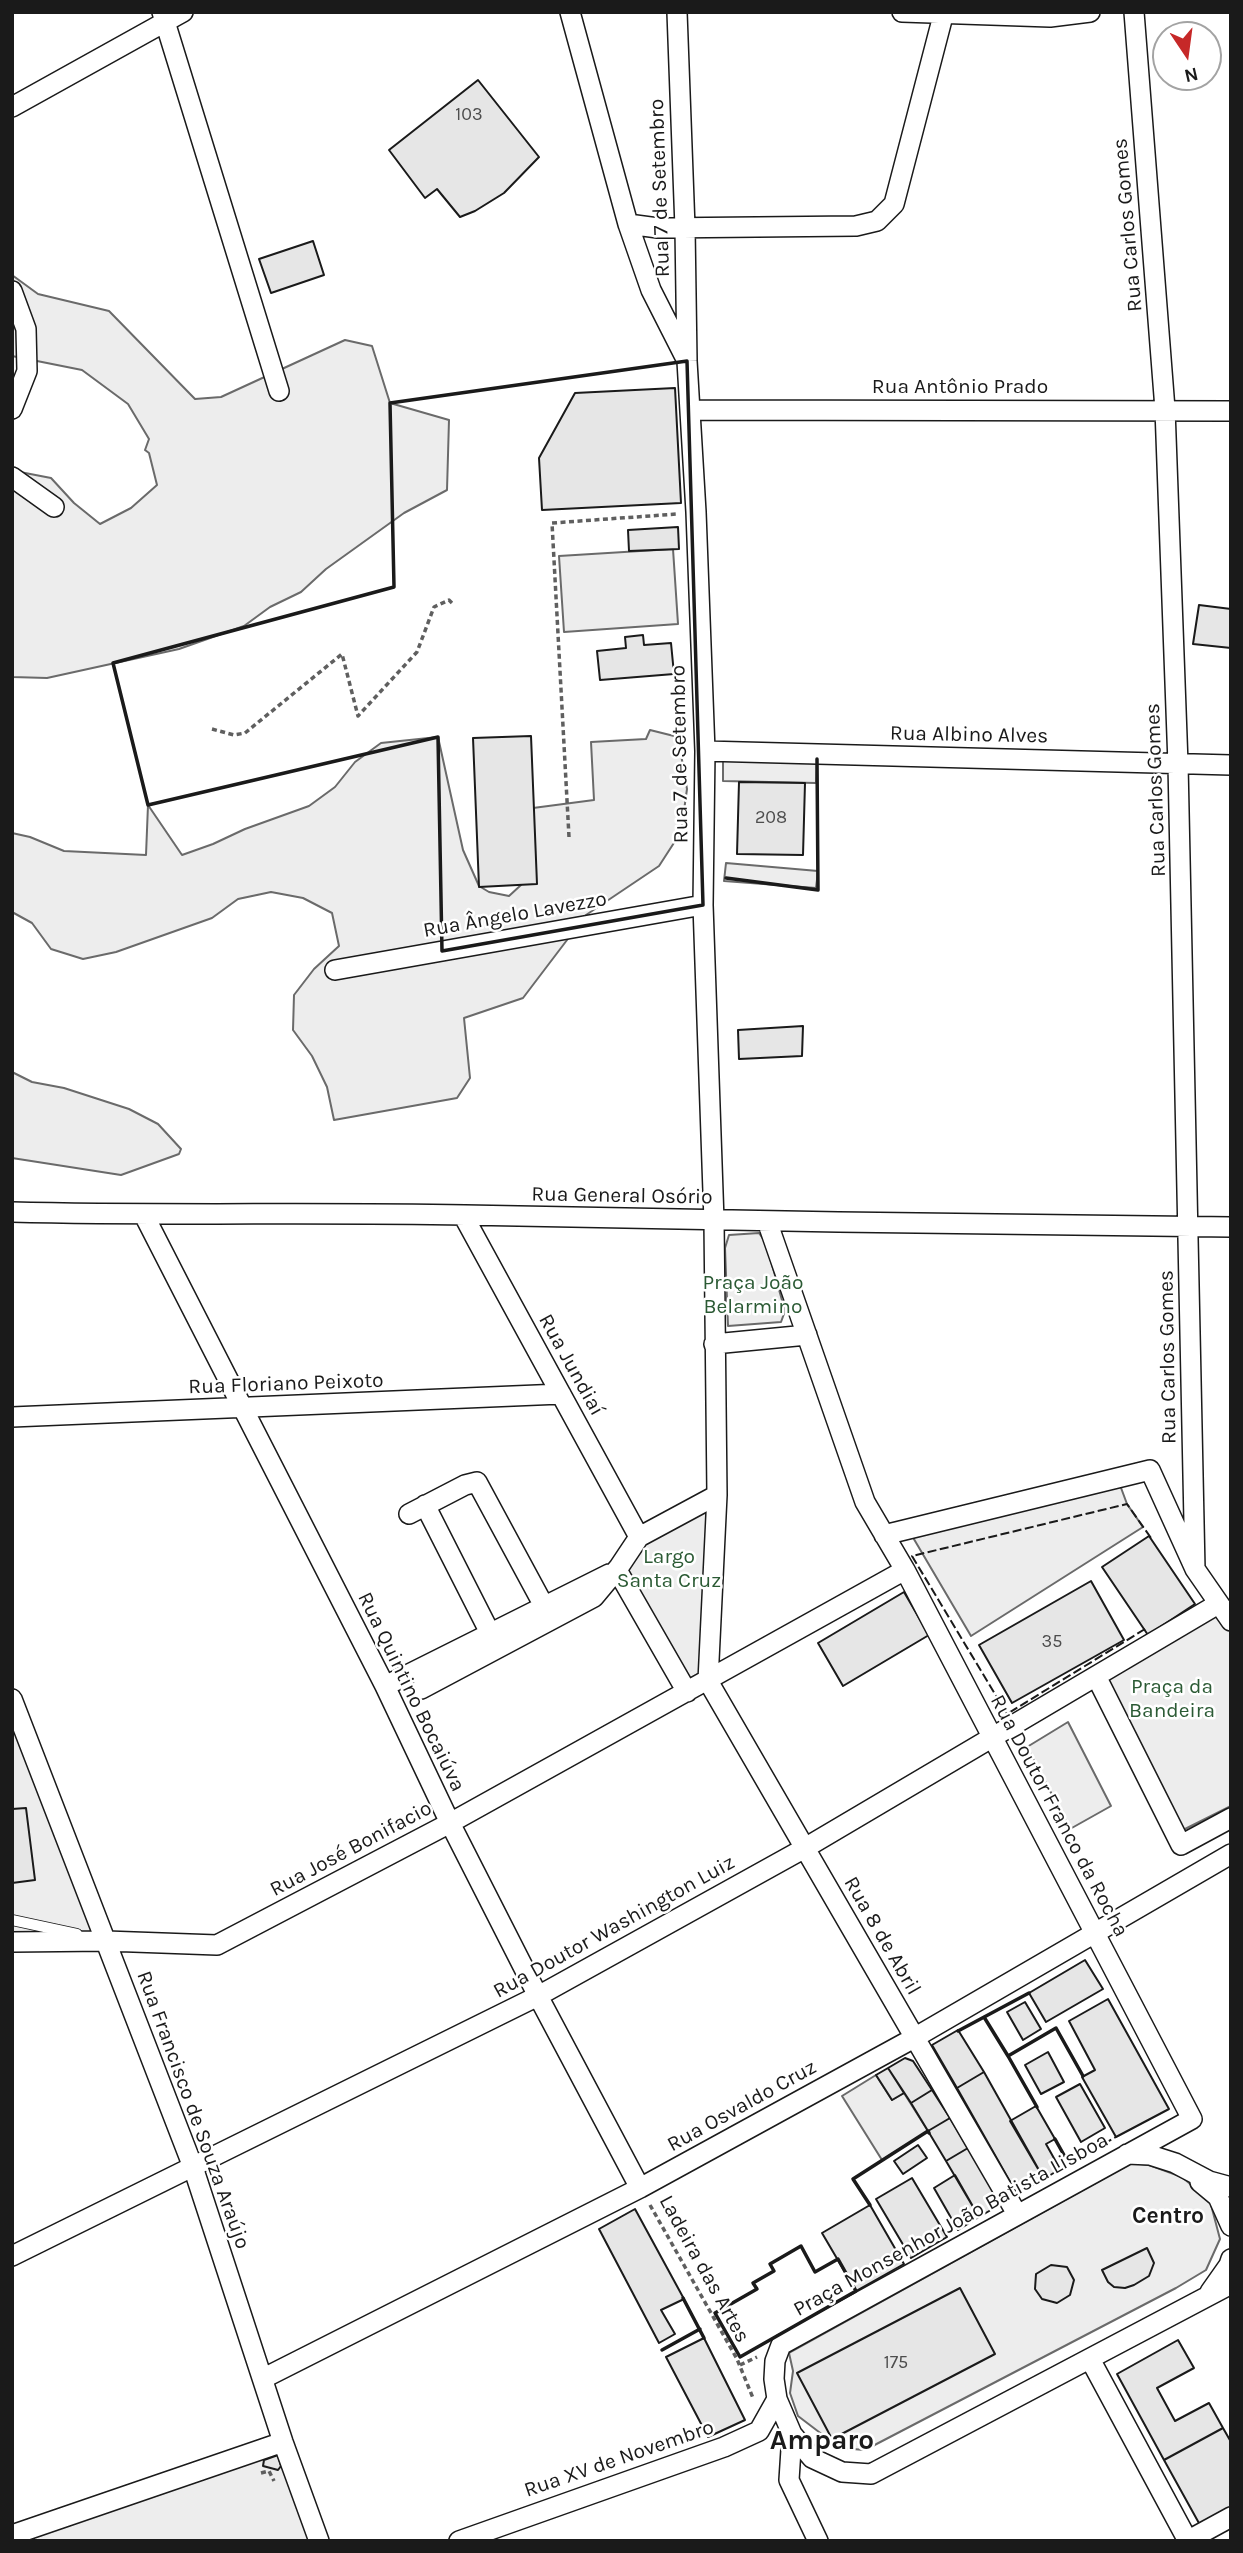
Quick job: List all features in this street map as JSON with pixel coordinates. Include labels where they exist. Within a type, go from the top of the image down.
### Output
[{"type":"street","points":[[570,12],[628,224],[650,290],[687,361]]},
{"type":"street","name":"Rua 7 de Setembro","points":[[677,12],[687,361],[705,751],[703,905],[714,1221],[717,1496]]},
{"type":"street","points":[[902,12],[1050,17],[1090,12]]},
{"type":"street","name":"Rua Carlos Gomes","points":[[1133,12],[1165,409],[1178,764],[1195,1569]]},
{"type":"street","points":[[628,224],[685,228],[856,226],[877,221],[894,205],[944,13]]},
{"type":"street","points":[[12,107],[170,15],[279,391]]},
{"type":"street","points":[[12,291],[26,329],[27,371],[12,409]]},
{"type":"street","name":"Rua Antônio Prado","points":[[690,410],[1231,411]]},
{"type":"street","points":[[12,477],[54,507]]},
{"type":"street","name":"Rua Albino Alves","points":[[705,751],[1231,765]]},
{"type":"street","name":"Rua Ângelo Lavezzo","points":[[335,970],[703,905]]},
{"type":"street","name":"Rua General Osório","points":[[12,1212],[144,1215],[463,1215],[1231,1227]]},
{"type":"street","name":"Rua Quintino Bocaiúva","points":[[144,1215],[385,1686],[450,1823],[538,1996],[640,2188]]},
{"type":"street","name":"Rua Jundiaí","points":[[463,1215],[639,1537]]},
{"type":"street","points":[[714,1344],[807,1335],[767,1220]]},
{"type":"street","name":"Rua Doutor Franco da Rocha","points":[[807,1335],[865,1502],[905,1570],[1192,2119]]},
{"type":"street","name":"Rua Floriano Peixoto","points":[[12,1417],[561,1394]]},
{"type":"street","points":[[884,1535],[1150,1470],[1195,1569],[1231,1621]]},
{"type":"street","points":[[490,1633],[417,1509],[465,1485],[477,1482],[544,1606]]},
{"type":"street","points":[[421,1689],[594,1597],[617,1570],[639,1537],[717,1496]]},
{"type":"street","points":[[708,1681],[717,1496]]},
{"type":"street","points":[[385,1686],[617,1570]]},
{"type":"street","points":[[617,1570],[687,1692]]},
{"type":"street","name":"Rua José Bonifacio","points":[[12,1942],[106,1941],[217,1945],[450,1823],[905,1570]]},
{"type":"street","name":"Rua Doutor Washington Luiz","points":[[12,2256],[538,1996],[805,1848],[1218,1604]]},
{"type":"street","points":[[1096,1676],[1181,1845],[1231,1818]]},
{"type":"street","name":"Rua 8 de Abril","points":[[708,1681],[1017,2214]]},
{"type":"street","name":"Rua Francisco de Souza Araújo","points":[[12,1699],[193,2167],[283,2442],[319,2541]]},
{"type":"street","name":"Rua Osvaldo Cruz","points":[[264,2378],[640,2188],[914,2038],[1231,1854]]},
{"type":"street","name":"Praça Monsenhor João Batista Lisboa","points":[[777,2399],[775,2361],[781,2345],[1192,2119]]},
{"type":"street","points":[[1126,2154],[1150,2155],[1175,2163],[1209,2181],[1231,2187]]},
{"type":"street","points":[[1190,2172],[1218,2197],[1231,2226]]},
{"type":"street","points":[[1208,2296],[1231,2259]]},
{"type":"street","points":[[777,2399],[792,2434],[812,2458],[842,2472],[871,2474],[1231,2284]]},
{"type":"street","points":[[1090,2359],[1188,2541],[1231,2517]]},
{"type":"street","points":[[764,2424],[777,2399]]},
{"type":"street","name":"Rua XV de Novembro","points":[[459,2541],[724,2447],[759,2431],[764,2424]]},
{"type":"street","points":[[792,2434],[789,2480],[818,2541]]},
{"type":"street","points":[[12,2535],[283,2442]]},
{"type":"lane","points":[[12,1920],[106,1941]]},
{"type":"path","points":[[569,837],[552,523],[696,512]]},
{"type":"path","points":[[212,729],[234,735],[244,733],[342,654],[358,716],[417,652],[434,607],[449,600],[454,605]]},
{"type":"path","name":"Ladeira das Artes","points":[[640,2188],[740,2365],[764,2424]]},
{"type":"path","points":[[256,2475],[269,2470],[274,2482]]},
{"type":"shaded area","points":[[12,275],[38,294],[109,311],[195,399],[221,397],[345,340],[372,346],[390,403],[449,420],[447,490],[404,513],[326,569],[301,592],[270,607],[244,626],[179,649],[47,678],[12,677],[12,474],[20,472],[51,478],[74,503],[100,524],[131,508],[157,485],[149,453],[145,450],[149,439],[128,404],[82,370],[12,356]]},
{"type":"shaded area","points":[[673,549],[678,624],[564,632],[559,556]]},
{"type":"shaded area","points":[[650,730],[678,737],[687,789],[681,832],[659,866],[586,915],[523,998],[464,1018],[470,1078],[457,1098],[334,1120],[327,1087],[312,1056],[293,1030],[294,995],[314,969],[339,946],[332,913],[303,898],[271,892],[238,899],[212,918],[116,952],[83,959],[51,949],[32,923],[12,912],[12,833],[30,837],[64,851],[146,855],[148,805],[182,855],[309,806],[335,787],[355,762],[381,743],[438,737],[463,850],[479,886],[489,892],[509,896],[521,885],[522,828],[533,808],[594,800],[591,742],[646,739]]},
{"type":"shaded area","points":[[723,756],[817,758],[816,783],[723,781]]},
{"type":"shaded area","points":[[726,863],[818,871],[816,888],[724,881]]},
{"type":"shaded area","points":[[12,1072],[32,1082],[64,1088],[129,1109],[158,1124],[181,1149],[179,1154],[121,1175],[12,1158]]},
{"type":"shaded area","name":"Praça João Belarmino","points":[[759,1233],[766,1243],[785,1311],[781,1322],[728,1326],[725,1248],[729,1235]]},
{"type":"shaded area","points":[[1117,1477],[1127,1504],[1143,1527],[971,1636],[908,1529]]},
{"type":"shaded area","name":"Largo Santa Cruz","points":[[716,1506],[700,1673],[689,1679],[619,1567],[639,1537]]},
{"type":"shaded area","name":"Praça da Bandeira","points":[[1218,1604],[1231,1628],[1231,1806],[1175,1834],[1096,1676]]},
{"type":"shaded area","points":[[12,1703],[104,1939],[12,1940]]},
{"type":"shaded area","points":[[1068,1722],[1111,1806],[1070,1829],[1027,1747]]},
{"type":"shaded area","points":[[876,2075],[892,2100],[904,2093],[928,2131],[882,2160],[842,2096]]},
{"type":"shaded area","points":[[1132,2163],[1149,2165],[1182,2177],[1210,2201],[1220,2239],[1206,2270],[865,2450],[840,2448],[798,2416],[790,2393],[793,2371],[789,2353]]},
{"type":"shaded area","points":[[278,2447],[310,2541],[12,2541]]},
{"type":"building","points":[[478,80],[539,157],[504,193],[460,217],[437,189],[425,198],[389,150]]},
{"type":"building","points":[[313,241],[324,275],[271,293],[259,259]]},
{"type":"building","points":[[675,388],[681,503],[542,510],[539,458],[575,393]]},
{"type":"building","points":[[678,527],[679,549],[629,551],[628,530]]},
{"type":"building","points":[[1199,605],[1231,609],[1231,648],[1193,644]]},
{"type":"building","points":[[643,635],[644,645],[671,643],[674,674],[600,680],[597,651],[626,648],[625,637]]},
{"type":"building","points":[[531,736],[537,884],[479,887],[473,738]]},
{"type":"building","points":[[739,782],[805,783],[803,855],[737,854]]},
{"type":"building","points":[[803,1026],[802,1056],[739,1059],[738,1030]]},
{"type":"building","points":[[1149,1536],[1195,1604],[1148,1635],[1102,1567]]},
{"type":"building","points":[[1091,1581],[1124,1640],[1012,1703],[979,1645]]},
{"type":"building","points":[[904,1592],[929,1635],[843,1686],[818,1643]]},
{"type":"building","points":[[26,1808],[35,1880],[12,1883],[12,1809]]},
{"type":"building","points":[[1085,1960],[1103,1989],[1046,2022],[1029,1993]]},
{"type":"building","points":[[1108,1999],[1169,2109],[1116,2137],[1082,2077],[1095,2070],[1069,2021]]},
{"type":"building","points":[[1025,2002],[1041,2029],[1023,2040],[1007,2012]]},
{"type":"building","points":[[958,2030],[984,2072],[957,2088],[932,2045]]},
{"type":"building","points":[[1048,2052],[1064,2082],[1041,2094],[1025,2065]]},
{"type":"building","points":[[905,2058],[913,2061],[932,2090],[911,2103],[888,2068]]},
{"type":"building","points":[[888,2068],[904,2093],[892,2100],[876,2075]]},
{"type":"building","points":[[984,2072],[1044,2179],[1017,2194],[957,2088]]},
{"type":"building","points":[[1080,2084],[1105,2128],[1081,2142],[1056,2097]]},
{"type":"building","points":[[932,2090],[950,2118],[928,2131],[911,2103]]},
{"type":"building","points":[[1036,2106],[1055,2139],[1046,2144],[1060,2169],[1044,2179],[1010,2121]]},
{"type":"building","points":[[950,2118],[968,2148],[946,2161],[928,2131]]},
{"type":"building","points":[[918,2145],[927,2158],[903,2174],[894,2161]]},
{"type":"building","points":[[968,2148],[1001,2204],[979,2217],[946,2161]]},
{"type":"building","points":[[955,2175],[979,2217],[958,2230],[934,2188]]},
{"type":"building","points":[[912,2178],[947,2237],[911,2258],[876,2199]]},
{"type":"building","points":[[870,2205],[904,2264],[856,2291],[822,2233]]},
{"type":"building","points":[[635,2209],[684,2299],[661,2310],[675,2334],[659,2343],[599,2229]]},
{"type":"building","points":[[1147,2248],[1154,2263],[1149,2276],[1125,2288],[1114,2287],[1108,2282],[1102,2270]]},
{"type":"building","points":[[1051,2265],[1067,2267],[1074,2280],[1070,2295],[1057,2303],[1042,2299],[1035,2289],[1036,2274]]},
{"type":"building","points":[[960,2288],[995,2354],[832,2439],[797,2373]]},
{"type":"building","points":[[704,2338],[745,2420],[708,2437],[666,2357]]},
{"type":"building","points":[[1178,2340],[1194,2368],[1157,2388],[1175,2421],[1209,2403],[1223,2428],[1164,2460],[1117,2374]]},
{"type":"building","points":[[1223,2428],[1231,2442],[1231,2508],[1200,2525],[1164,2460]]},
{"type":"building","points":[[278,2455],[281,2466],[278,2470],[263,2466],[264,2460]]},
{"type":"fence","points":[[1145,1629],[1007,1714],[912,1556],[1127,1504],[1151,1538]]},
{"type":"fence","points":[[1060,2169],[1116,2137]]},
{"type":"wall","points":[[687,361],[703,905],[442,951],[438,737],[148,805],[113,663],[394,587],[390,403],[687,361]]},
{"type":"wall","points":[[726,878],[818,890],[817,759]]},
{"type":"wall","points":[[958,2031],[1029,1993]]},
{"type":"wall","points":[[984,2017],[1008,2056]]},
{"type":"wall","points":[[1037,2107],[1008,2056],[1056,2028],[1083,2076]]},
{"type":"wall","points":[[870,2205],[853,2179],[928,2131],[929,2133]]},
{"type":"wall","points":[[1055,2139],[1069,2164]]},
{"type":"wall","points":[[801,2246],[815,2272],[838,2259],[856,2291],[740,2357],[715,2313],[757,2289],[753,2283],[774,2271],[770,2264],[801,2246]]},
{"type":"wall","points":[[683,2298],[704,2338]]},
{"type":"wall","points":[[662,2350],[700,2329]]},
{"type":"district","name":"Centro","points":[[1168,2216]]},
{"type":"district","name":"Amparo","points":[[822,2441]]}]
